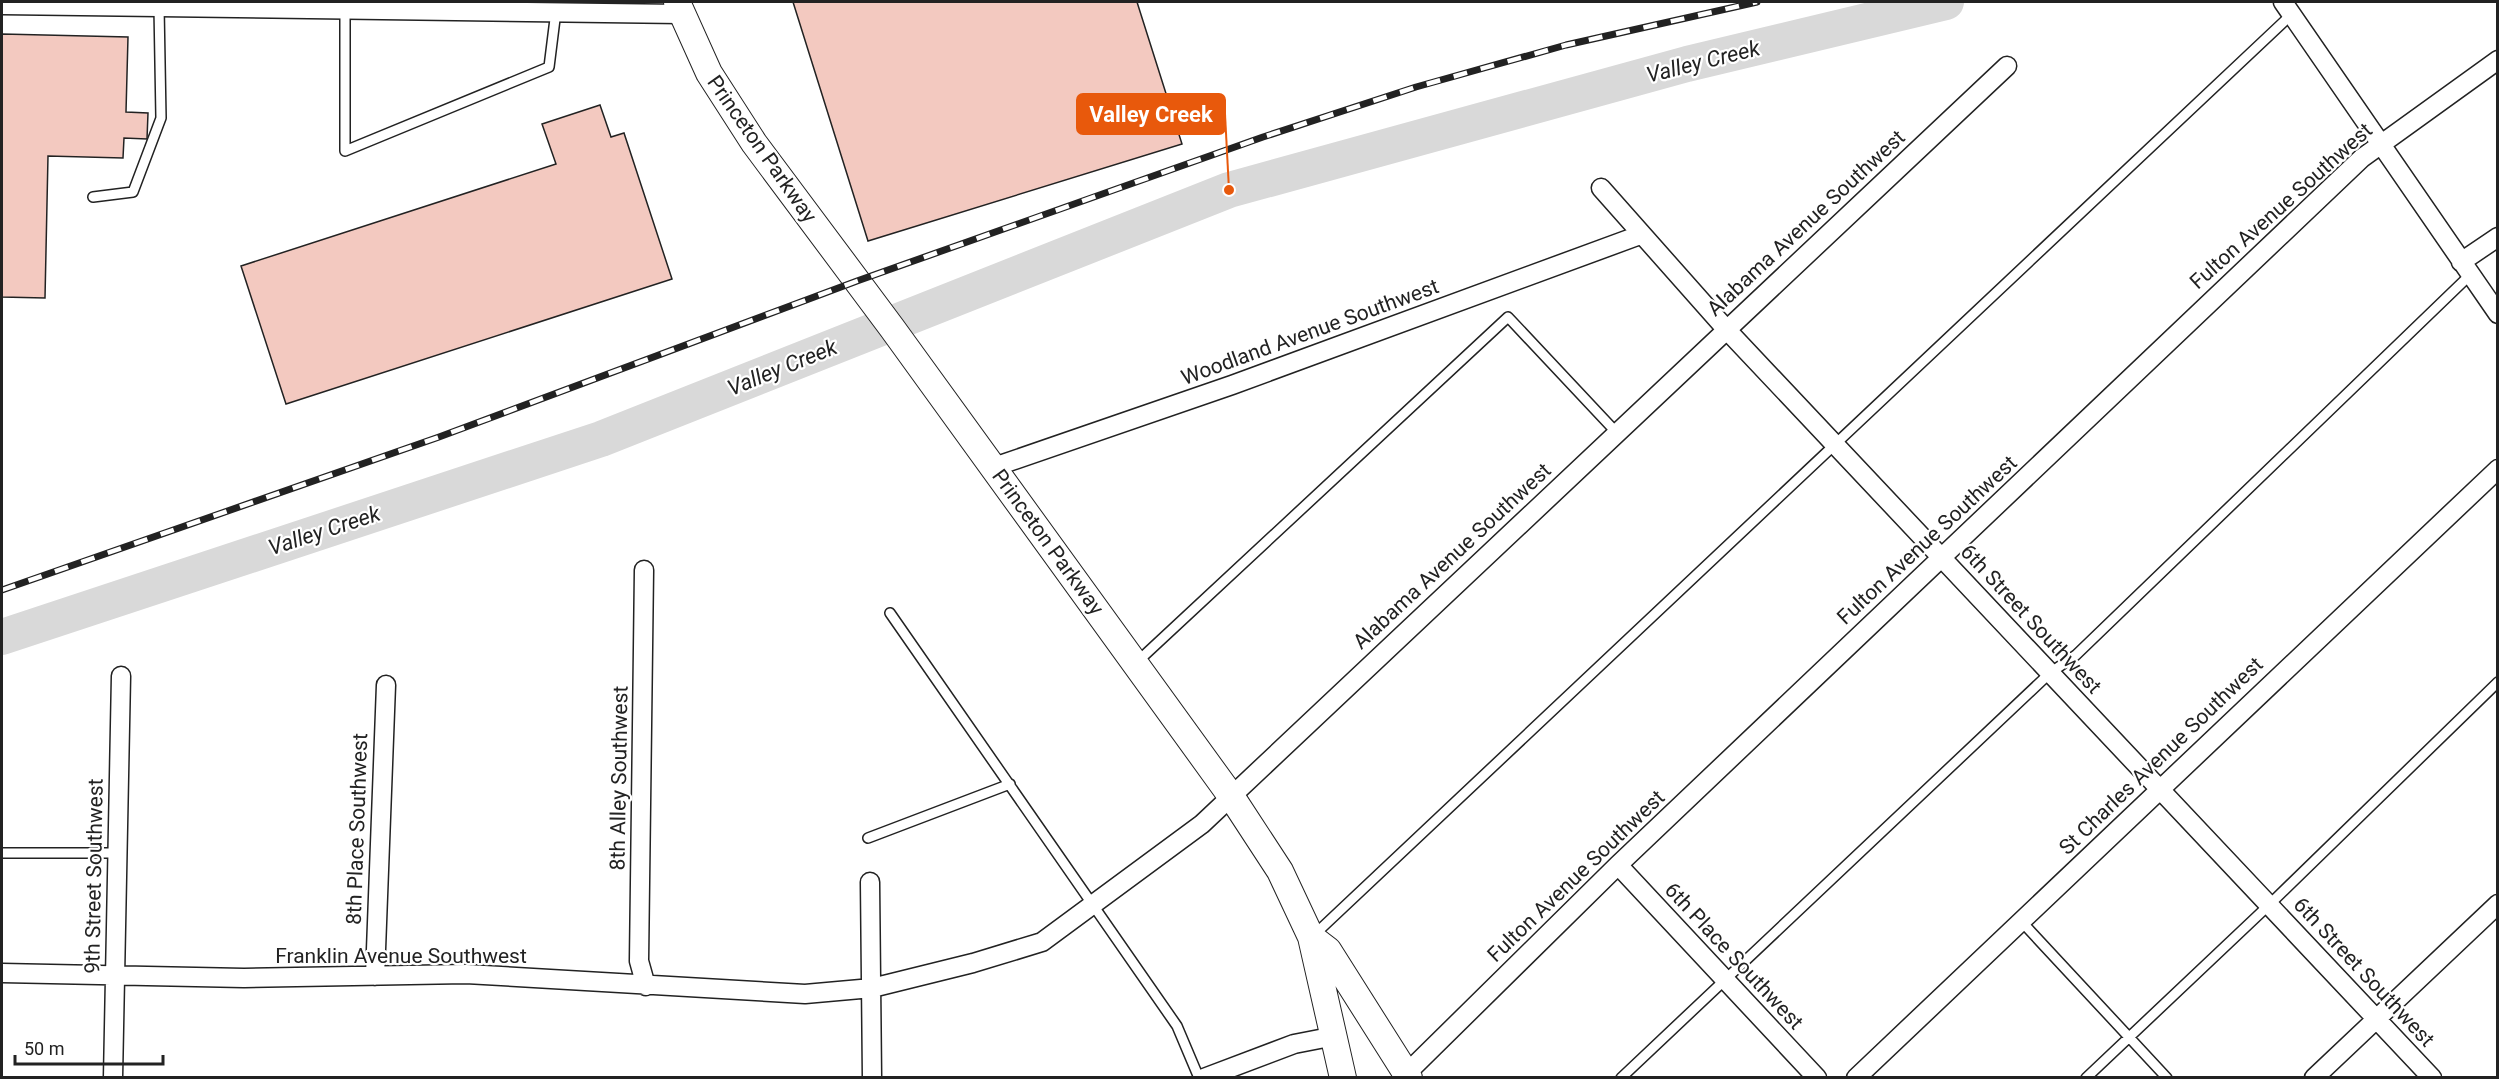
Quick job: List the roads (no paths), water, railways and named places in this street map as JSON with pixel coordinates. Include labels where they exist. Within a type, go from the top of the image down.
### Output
[{"type":"main road","name":"Princeton Parkway","points":[[679,8],[709,73],[754,143],[994,467],[1231,796],[1280,871],[1311,937],[1328,950],[1408,1076]]},
{"type":"main road","points":[[1311,937],[1343,1077]]},
{"type":"street","points":[[2,4],[159,4],[556,11],[679,8]]},
{"type":"street","points":[[2287,8],[2498,314]]},
{"type":"street","name":"Fulton Avenue Southwest","points":[[1408,1076],[1618,865],[2362,158],[2498,60]]},
{"type":"street","name":"Alabama Avenue Southwest","points":[[872,988],[974,963],[1042,942],[1090,904],[1202,824],[2007,66]]},
{"type":"street","name":"6th Street Southwest","points":[[1600,188],[1726,329],[2432,1077]]},
{"type":"street","name":"Woodland Avenue Southwest","points":[[994,467],[1232,385],[1640,235]]},
{"type":"street","points":[[2465,268],[2498,237]]},
{"type":"street","name":"St Charles Avenue Southwest","points":[[1856,1077],[2498,469]]},
{"type":"street","name":"8th Alley Southwest","points":[[644,570],[639,962],[646,986]]},
{"type":"street","name":"9th Street Southwest","points":[[113,1077],[121,676]]},
{"type":"street","name":"8th Place Southwest","points":[[375,976],[386,685]]},
{"type":"street","name":"6th Place Southwest","points":[[1618,865],[1817,1077]]},
{"type":"street","points":[[870,882],[872,1077]]},
{"type":"street","points":[[2314,1077],[2498,904]]},
{"type":"street","name":"Franklin Avenue Southwest","points":[[2,973],[244,978],[466,974],[806,994],[872,988]]},
{"type":"street","points":[[1202,1077],[1294,1044],[1335,1036]]},
{"type":"lane","points":[[93,197],[133,192],[161,118],[159,4]]},
{"type":"lane","points":[[345,8],[345,151],[549,67],[556,11]]},
{"type":"lane","points":[[1311,937],[1835,444],[2287,8]]},
{"type":"lane","points":[[1622,1077],[1724,978],[2050,673],[2076,655],[2465,268]]},
{"type":"lane","points":[[1136,663],[1508,317],[1616,432]]},
{"type":"lane","points":[[890,613],[1010,784],[1090,904],[1177,1026],[1202,1077]]},
{"type":"lane","points":[[2086,1077],[2270,904],[2498,682]]},
{"type":"lane","points":[[868,838],[1010,784]]},
{"type":"lane","points":[[2,853],[117,853]]},
{"type":"lane","points":[[2021,921],[2167,1077]]},
{"type":"waterway","name":"Valley Creek","points":[[2,637],[601,439],[1229,190],[1687,64],[1946,2]]},
{"type":"railway","points":[[2,590],[439,437],[857,281],[1263,137],[1416,87],[1566,45],[1757,2]]},
{"type":"place","name":"Valley Creek","points":[[1229,190]]}]
